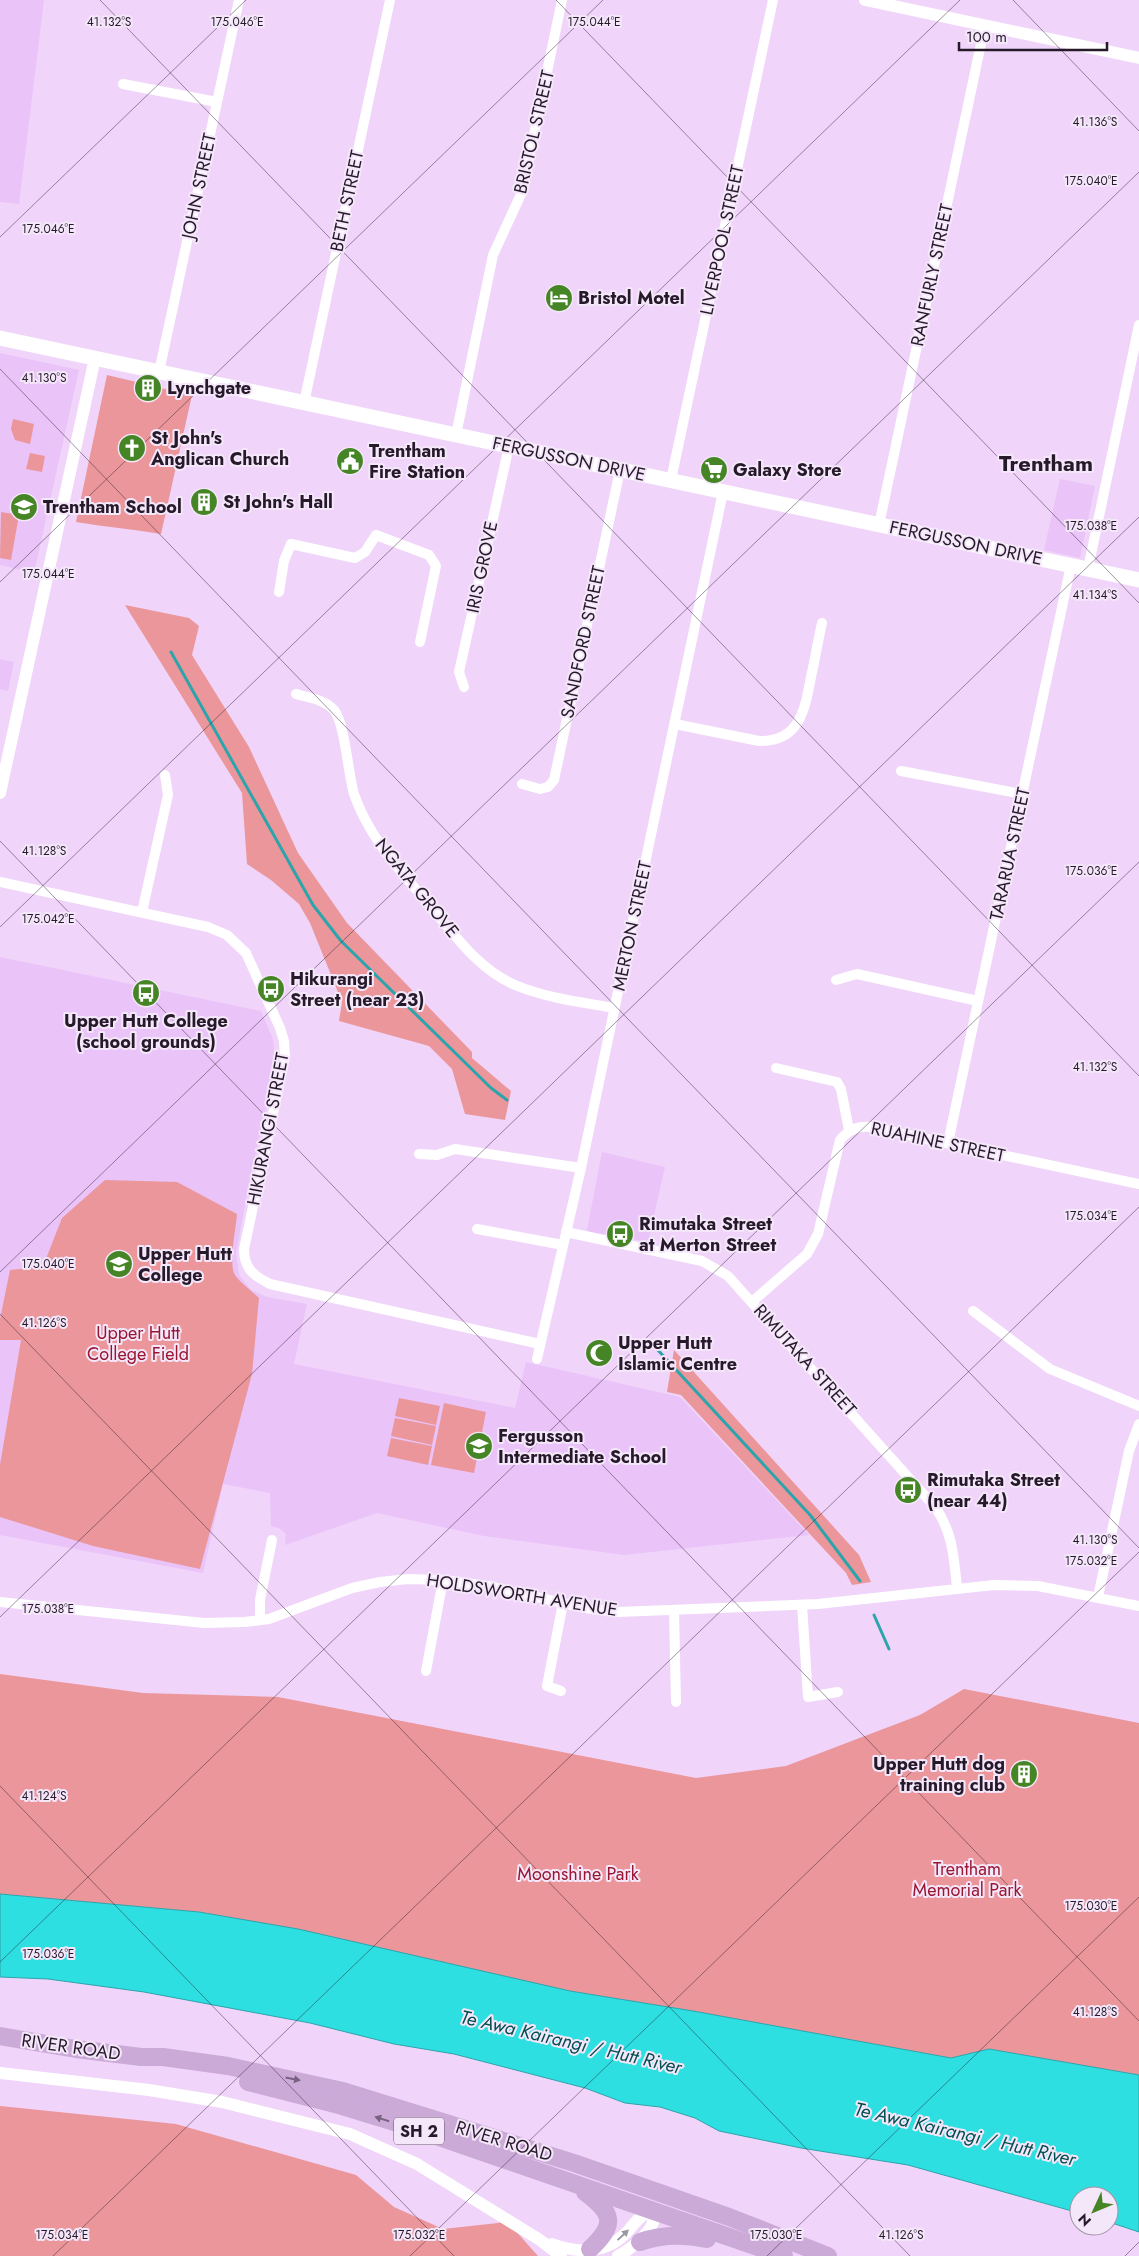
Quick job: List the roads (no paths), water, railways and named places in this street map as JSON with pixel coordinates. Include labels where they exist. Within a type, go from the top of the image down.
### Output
[{"type":"highway","name":"RIVER ROAD","points":[[0,2036],[44,2045],[142,2057],[335,2104],[407,2126],[784,2256]]},
{"type":"highway","name":"RIVER ROAD","points":[[142,2057],[163,2057],[219,2065],[304,2081],[574,2163],[729,2217],[828,2256]]},
{"type":"highway","points":[[433,2119],[484,2142],[636,2195],[644,2200],[651,2211],[659,2207],[672,2208],[812,2256]]},
{"type":"highway","points":[[577,2186],[597,2202],[607,2216],[606,2233],[590,2249]]},
{"type":"highway","points":[[640,2242],[663,2236],[688,2235],[760,2256]]},
{"type":"main road","name":"FERGUSSON DRIVE","points":[[0,338],[1139,580]]},
{"type":"street","name":"JOHN STREET","points":[[159,372],[239,0]]},
{"type":"street","name":"BETH STREET","points":[[304,403],[390,0]]},
{"type":"street","name":"BRISTOL STREET","points":[[456,436],[493,255],[522,192],[562,0]]},
{"type":"street","name":"LIVERPOOL STREET","points":[[671,480],[773,0]]},
{"type":"street","points":[[865,0],[1139,58]]},
{"type":"street","name":"RANFURLY STREET","points":[[879,525],[986,25]]},
{"type":"street","points":[[123,84],[216,102]]},
{"type":"street","points":[[1088,569],[1139,325]]},
{"type":"street","points":[[0,793],[95,358]]},
{"type":"street","name":"IRIS GROVE","points":[[464,687],[459,672],[509,446]]},
{"type":"street","name":"SANDFORD STREET","points":[[522,784],[540,789],[548,787],[554,780],[620,470]]},
{"type":"street","name":"MERTON STREET","points":[[537,1358],[581,1168],[722,492]]},
{"type":"street","points":[[279,592],[284,561],[291,544],[355,558],[365,552],[376,534],[429,555],[436,566],[420,642]]},
{"type":"street","name":"TARARUA STREET","points":[[948,1144],[1071,565]]},
{"type":"street","points":[[675,724],[759,742],[772,742],[784,737],[796,725],[804,710],[822,624]]},
{"type":"street","name":"NGATA GROVE","points":[[296,694],[322,701],[333,709],[339,718],[346,762],[354,794],[373,834],[389,858],[467,950],[487,970],[514,985],[547,996],[614,1008]]},
{"type":"street","points":[[901,771],[1022,794]]},
{"type":"street","points":[[142,912],[168,795],[165,775]]},
{"type":"street","name":"HIKURANGI STREET","points":[[0,882],[208,926],[228,935],[246,953],[280,1028],[284,1041],[285,1057],[244,1249],[247,1268],[256,1278],[270,1284],[540,1344]]},
{"type":"street","points":[[836,980],[857,974],[978,1001]]},
{"type":"street","points":[[776,1068],[837,1082],[841,1089],[849,1130]]},
{"type":"street","name":"RUAHINE STREET","points":[[753,1301],[807,1254],[818,1234],[840,1140],[849,1130],[862,1126],[1139,1184]]},
{"type":"street","points":[[419,1154],[438,1156],[455,1149],[581,1168]]},
{"type":"street","points":[[477,1229],[563,1245]]},
{"type":"street","name":"RIMUTAKA STREET","points":[[566,1232],[702,1261],[728,1276],[753,1301],[940,1514],[951,1536],[957,1588]]},
{"type":"street","points":[[973,1310],[1050,1369],[1139,1406]]},
{"type":"street","points":[[1098,1597],[1129,1450],[1139,1424]]},
{"type":"street","points":[[260,1620],[260,1600],[272,1540]]},
{"type":"street","name":"HOLDSWORTH AVENUE","points":[[0,1602],[204,1623],[260,1620],[280,1616],[366,1585],[394,1580],[443,1580],[488,1586],[563,1603],[618,1612],[836,1603],[994,1585],[1038,1586],[1139,1606]]},
{"type":"street","points":[[426,1671],[443,1580]]},
{"type":"street","points":[[561,1691],[547,1686],[563,1603]]},
{"type":"street","points":[[802,1605],[808,1697],[838,1692]]},
{"type":"street","points":[[674,1610],[676,1702]]},
{"type":"street","points":[[0,2073],[191,2096],[336,2129],[373,2143],[417,2164],[540,2240],[562,2256]]},
{"type":"street","points":[[540,2240],[566,2249],[590,2249],[614,2243],[644,2214],[651,2211],[654,2218],[640,2242],[618,2256]]},
{"type":"water","name":"Te Awa Kairangi / Hutt River","points":[[0,1894],[199,1912],[298,1929],[570,1991],[693,2011],[951,2058],[989,2049],[1139,2075],[1139,2232],[1119,2225],[1119,2186],[1069,2186],[1069,2210],[908,2165],[801,2148],[719,2131],[695,2118],[660,2107],[625,2103],[585,2088],[454,2054],[394,2044],[310,2023],[144,1992],[48,1979],[0,1977]]},
{"type":"waterway","points":[[171,652],[313,905],[341,941],[491,1088],[507,1100]]},
{"type":"waterway","points":[[656,1348],[811,1516],[860,1581]]},
{"type":"waterway","points":[[874,1615],[889,1649]]},
{"type":"place","name":"Bristol Motel","points":[[559,298]]},
{"type":"place","name":"Lynchgate","points":[[148,388]]},
{"type":"place","name":"St John's Anglican Church","points":[[132,448]]},
{"type":"place","name":"Trentham Fire Station","points":[[350,461]]},
{"type":"place","name":"Galaxy Store","points":[[714,470]]},
{"type":"place","name":"St John's Hall","points":[[204,502]]},
{"type":"place","name":"Trentham School","points":[[24,507]]},
{"type":"place","name":"Hikurangi Street (near 23)","points":[[271,989]]},
{"type":"place","name":"Upper Hutt College (school grounds)","points":[[146,993]]},
{"type":"place","name":"Rimutaka Street at Merton Street","points":[[620,1234]]},
{"type":"place","name":"Upper Hutt College","points":[[119,1264]]},
{"type":"place","name":"Upper Hutt Islamic Centre","points":[[599,1353]]},
{"type":"place","name":"Fergusson Intermediate School","points":[[479,1446]]},
{"type":"place","name":"Rimutaka Street (near 44)","points":[[908,1490]]},
{"type":"place","name":"Upper Hutt dog training club","points":[[1024,1774]]},
{"type":"district","name":"Trentham","points":[[1046,463]]},
{"type":"park label","name":"Upper Hutt College Field","points":[[138,1344]]},
{"type":"park label","name":"Moonshine Park","points":[[578,1874]]},
{"type":"park label","name":"Trentham Memorial Park","points":[[967,1879]]}]
